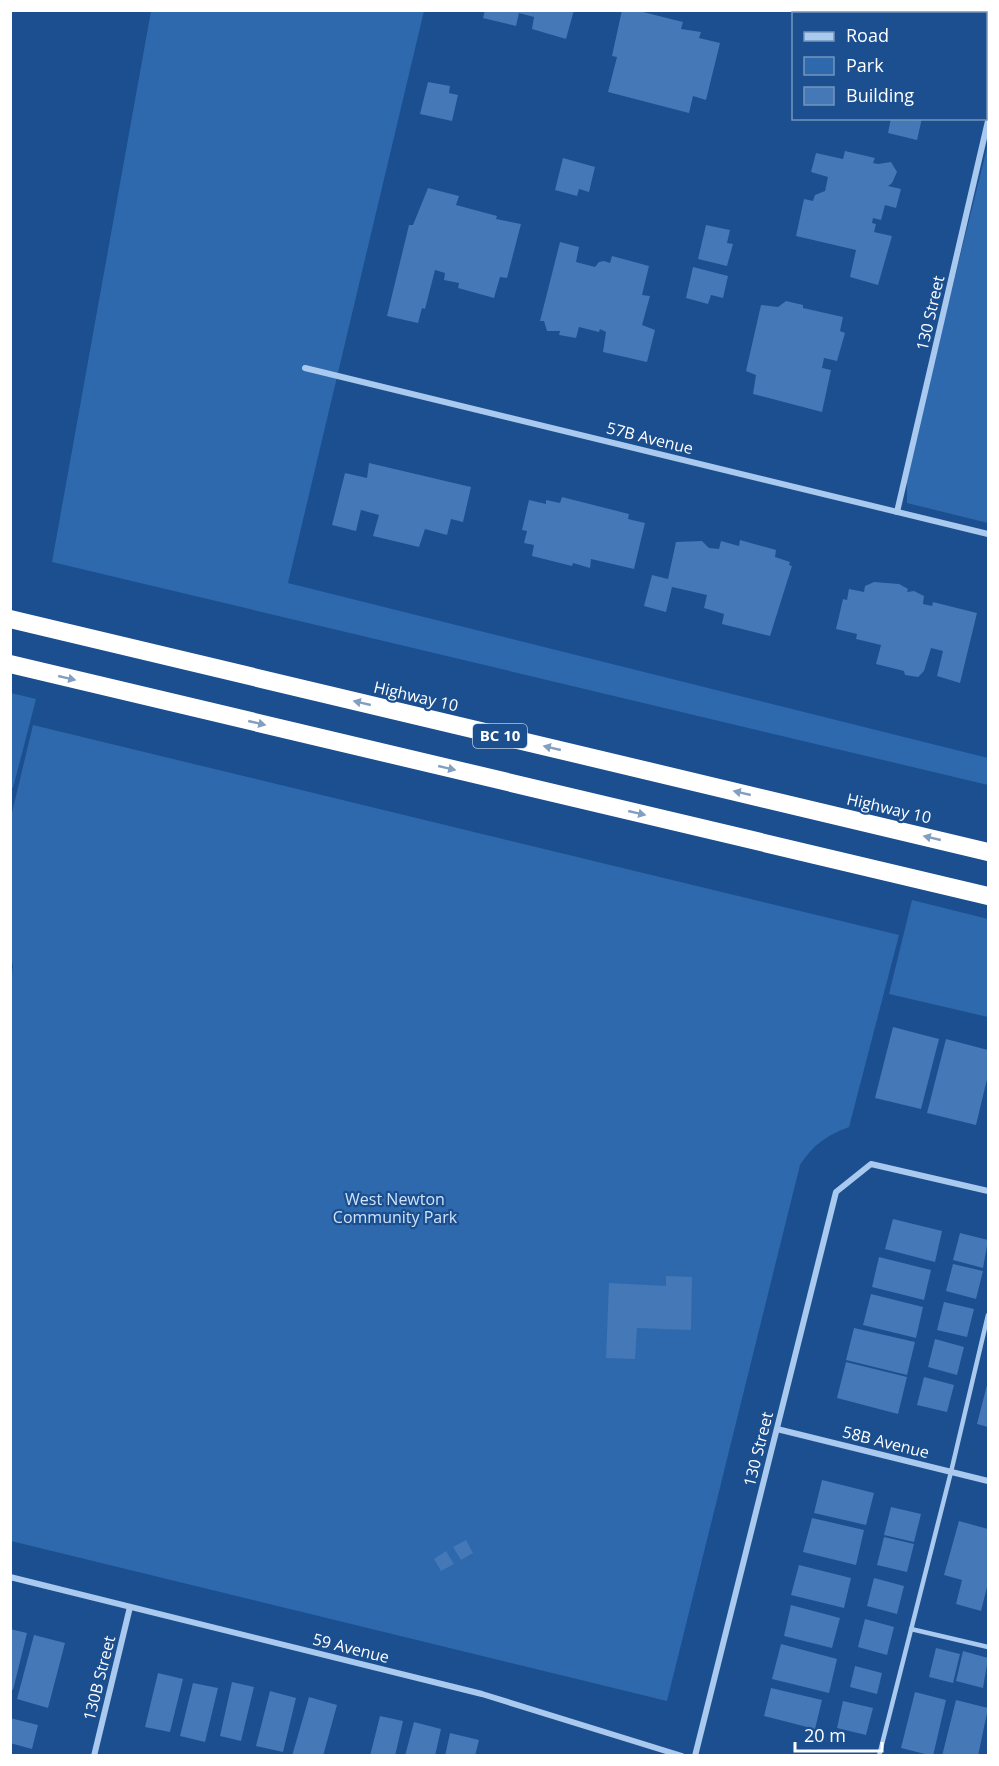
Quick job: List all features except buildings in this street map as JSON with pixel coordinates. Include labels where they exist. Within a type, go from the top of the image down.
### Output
[{"type":"highway","name":"Highway 10","points":[[10,619],[988,852]]},
{"type":"highway","points":[[10,664],[988,896]]},
{"type":"street","name":"130 Street","points":[[897,512],[988,120]]},
{"type":"street","name":"57B Avenue","points":[[305,368],[988,534]]},
{"type":"street","name":"130 Street","points":[[695,1755],[836,1192],[871,1164],[988,1191]]},
{"type":"street","name":"58B Avenue","points":[[777,1430],[988,1481]]},
{"type":"street","name":"59 Avenue","points":[[10,1577],[482,1694],[682,1755]]},
{"type":"street","name":"130B Street","points":[[94,1755],[130,1607]]},
{"type":"lane","points":[[879,1755],[951,1472],[988,1314]]},
{"type":"lane","points":[[911,1629],[988,1647]]},
{"type":"green space","points":[[151,11],[424,11],[288,583],[988,758],[988,785],[52,562]]},
{"type":"green space","points":[[988,144],[988,523],[907,503],[907,469]]},
{"type":"green space","points":[[11,693],[36,699],[13,788],[10,787]]},
{"type":"green space","name":"West Newton Community Park","points":[[33,725],[899,935],[849,1127],[821,1142],[810,1151],[800,1165],[667,1701],[11,1541],[10,996],[13,966],[10,954],[10,821]]},
{"type":"green space","points":[[912,900],[988,919],[988,1017],[889,994]]}]
